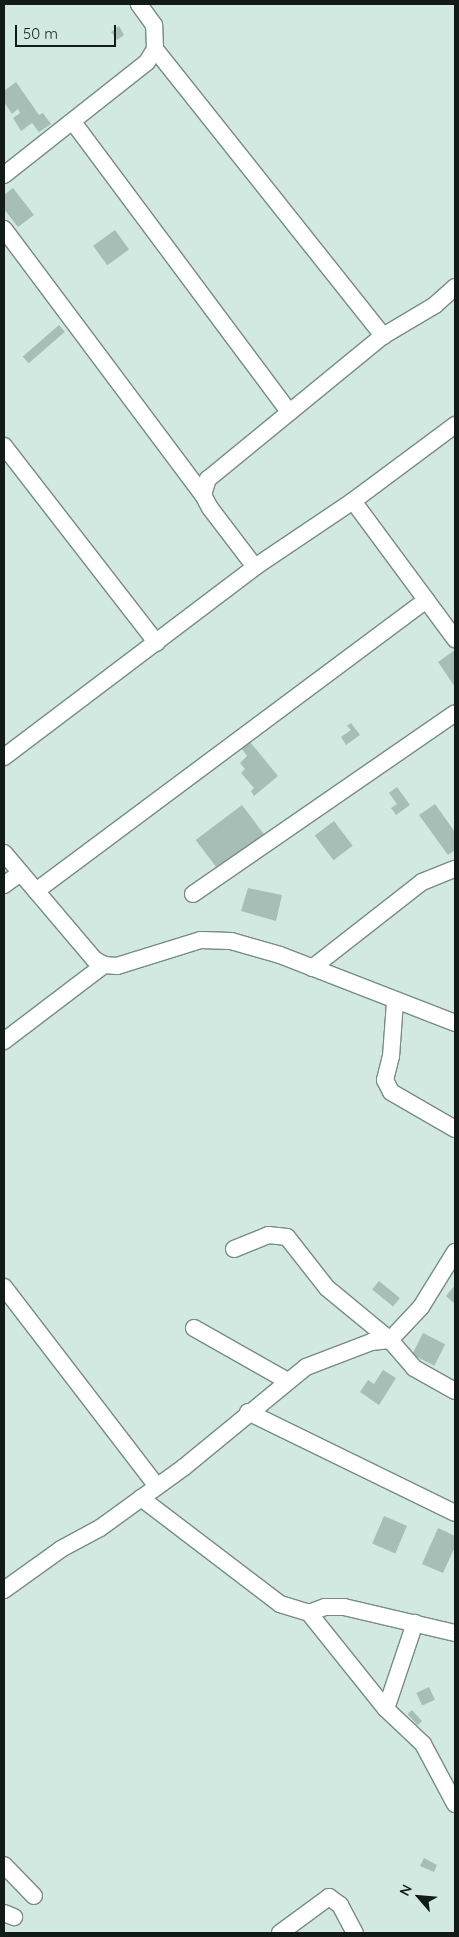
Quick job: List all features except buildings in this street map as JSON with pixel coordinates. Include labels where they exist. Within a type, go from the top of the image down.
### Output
[{"type":"street","points":[[4,175],[147,62],[155,49],[154,25],[139,4]]},
{"type":"street","points":[[155,49],[383,336]]},
{"type":"street","points":[[73,122],[288,412]]},
{"type":"street","points":[[4,229],[255,567]]},
{"type":"street","points":[[203,495],[208,479],[288,412],[383,336],[435,305],[455,287]]},
{"type":"street","points":[[4,757],[255,567],[353,501],[455,425]]},
{"type":"street","points":[[4,446],[157,642]]},
{"type":"street","points":[[353,501],[455,639]]},
{"type":"street","points":[[36,891],[426,600]]},
{"type":"street","points":[[193,894],[455,712]]},
{"type":"street","points":[[4,853],[19,874],[94,959],[104,965],[117,966],[201,940],[231,941],[312,968],[395,1002],[455,1023]]},
{"type":"street","points":[[312,968],[422,882],[455,869]]},
{"type":"street","points":[[4,885],[19,874]]},
{"type":"street","points":[[4,1041],[104,965]]},
{"type":"street","points":[[395,1002],[391,1056],[385,1080],[392,1092],[455,1130]]},
{"type":"street","points":[[234,1249],[268,1235],[287,1237],[328,1288],[390,1340],[414,1368],[455,1391]]},
{"type":"street","points":[[4,1590],[183,1468],[286,1380],[306,1366],[371,1342],[390,1340],[421,1307],[455,1252]]},
{"type":"street","points":[[4,1287],[156,1486]]},
{"type":"street","points":[[194,1328],[286,1380]]},
{"type":"street","points":[[248,1412],[455,1513]]},
{"type":"street","points":[[141,1498],[280,1604],[309,1613],[386,1709],[423,1744],[455,1804]]},
{"type":"street","points":[[309,1613],[325,1607],[344,1607],[455,1634]]},
{"type":"street","points":[[386,1709],[414,1623]]},
{"type":"street","points":[[4,1865],[34,1896]]},
{"type":"street","points":[[280,1933],[329,1898],[340,1904],[355,1933]]}]
